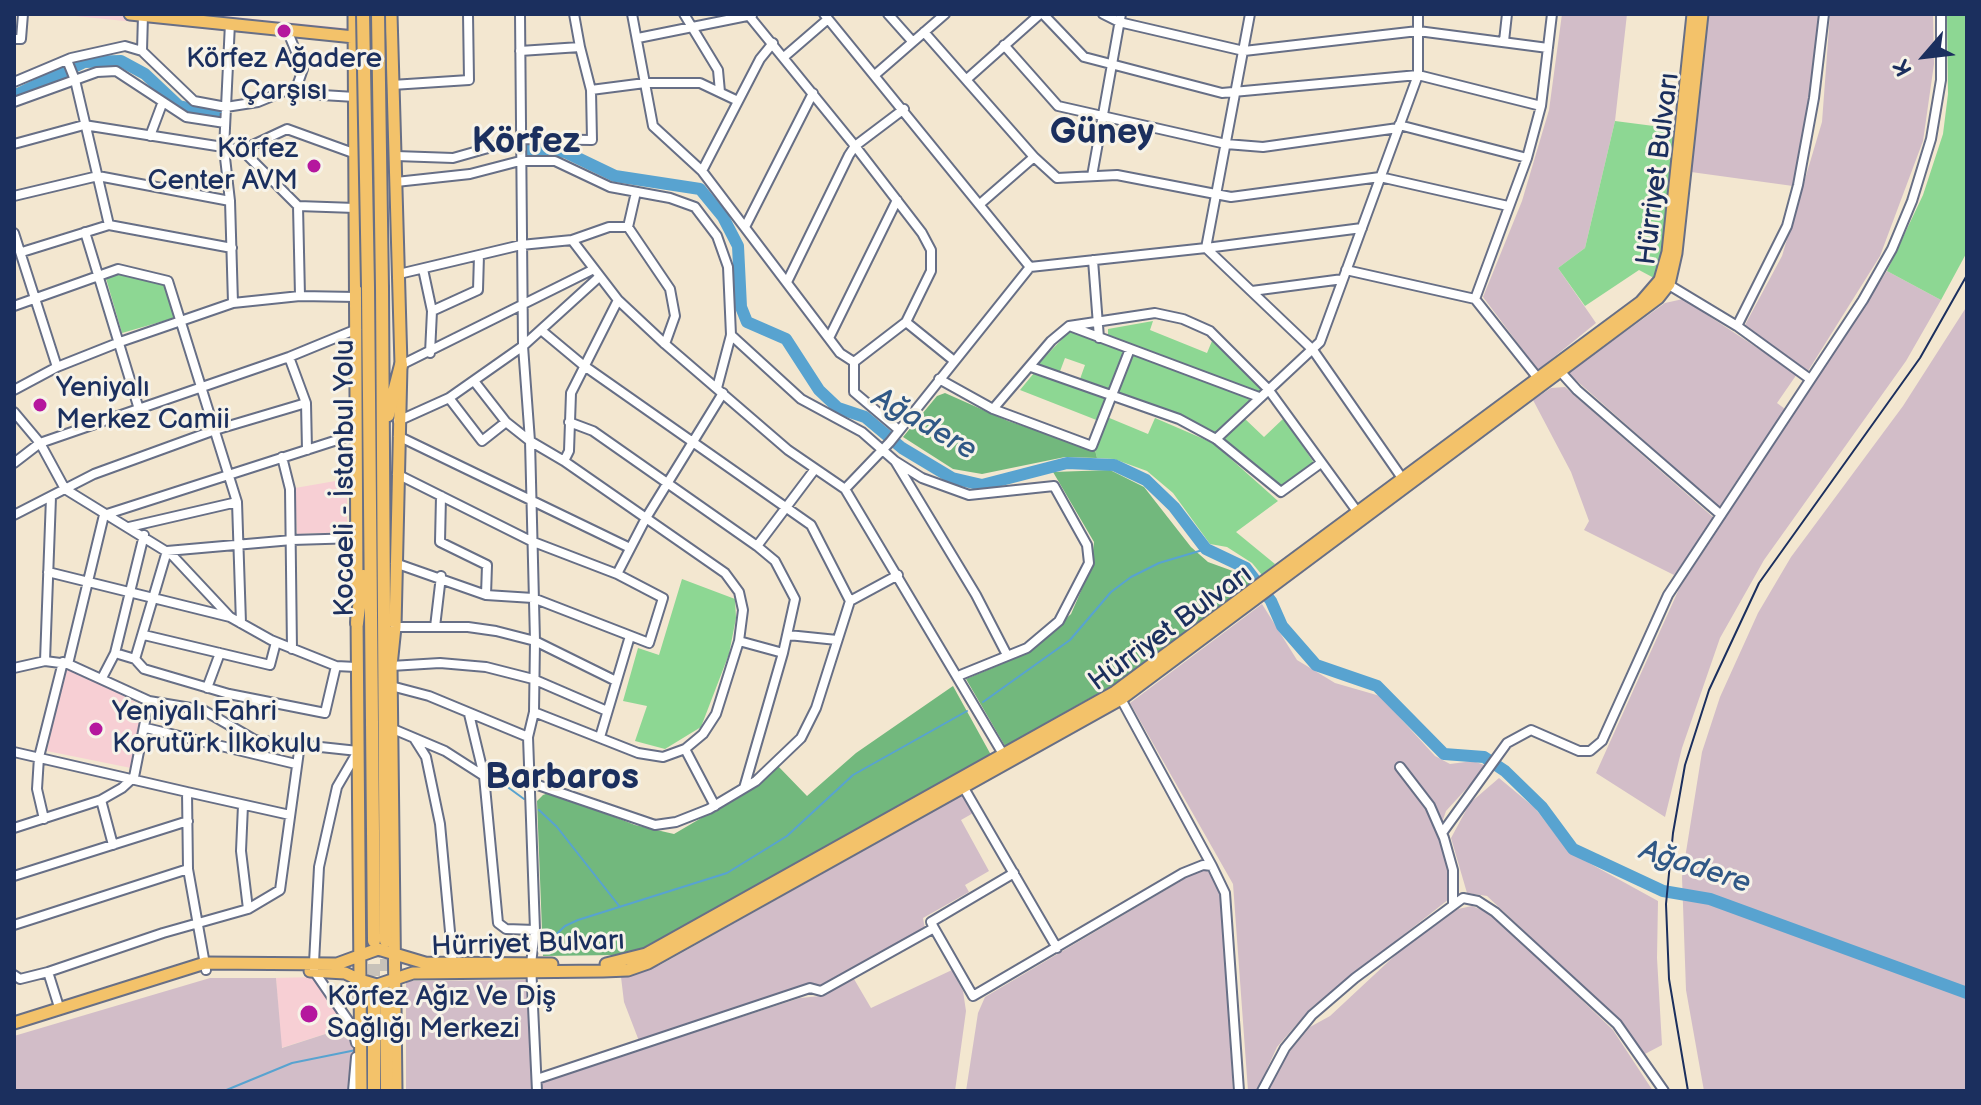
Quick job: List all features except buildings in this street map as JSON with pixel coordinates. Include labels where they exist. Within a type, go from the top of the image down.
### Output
[{"type":"highway","name":"Kocaeli - İstanbul Yolu","points":[[363,14],[380,941],[385,485]]},
{"type":"highway","points":[[378,14],[391,666]]},
{"type":"highway","points":[[385,429],[401,365]]},
{"type":"highway","points":[[357,623],[362,594],[365,482],[371,445]]},
{"type":"highway","points":[[374,1091],[380,994],[387,1091]]},
{"type":"main road","points":[[130,14],[354,37]]},
{"type":"main road","points":[[354,14],[361,1091]]},
{"type":"main road","points":[[391,14],[401,365],[395,627],[391,666],[395,954]]},
{"type":"main road","name":"Hürriyet Bulvarı","points":[[1664,282],[1693,14]]},
{"type":"main road","name":"Hürriyet Bulvarı","points":[[961,783],[1003,754],[1115,692],[1270,583],[1557,369],[1664,282],[1676,253],[1702,14]]},
{"type":"main road","points":[[355,97],[393,91]]},
{"type":"main road","name":"Hürriyet Bulvarı","points":[[1360,515],[1402,478],[1537,377],[1557,369]]},
{"type":"main road","name":"Hürriyet Bulvarı","points":[[314,967],[345,973],[377,985],[423,972],[603,964],[646,954],[1121,699],[1257,592]]},
{"type":"main road","name":"Hürriyet Bulvarı","points":[[14,1023],[59,1007],[206,966],[314,967],[344,963],[378,949],[417,962],[531,968]]},
{"type":"main road","name":"Hürriyet Bulvarı","points":[[395,954],[395,979]]},
{"type":"main road","name":"Hürriyet Bulvarı","points":[[14,1030],[206,966]]},
{"type":"main road","points":[[395,979],[396,1091]]},
{"type":"street","points":[[14,39],[21,39],[23,14]]},
{"type":"street","points":[[393,91],[469,80],[468,14]]},
{"type":"street","points":[[520,14],[522,307],[530,441],[535,641],[534,712],[528,737],[535,930],[531,968],[537,1091]]},
{"type":"street","points":[[396,156],[453,158],[520,139],[592,140],[591,90],[574,14]]},
{"type":"street","points":[[632,14],[653,126],[702,171],[840,353],[854,362]]},
{"type":"street","points":[[684,14],[718,70],[720,92]]},
{"type":"street","points":[[888,14],[912,41]]},
{"type":"street","points":[[1103,14],[1244,51],[1418,31],[1548,48]]},
{"type":"street","points":[[1206,248],[1250,14]]},
{"type":"street","points":[[1216,439],[1320,342],[1418,75],[1418,14]]},
{"type":"street","points":[[1504,41],[1507,14]]},
{"type":"street","points":[[1475,299],[1527,158],[1541,106],[1552,14]]},
{"type":"street","points":[[1737,326],[1791,212],[1814,98],[1824,14]]},
{"type":"street","points":[[1442,833],[1458,806],[1498,759],[1507,743],[1531,730],[1579,751],[1590,751],[1602,741],[1668,595],[1863,300],[1892,249],[1912,201],[1931,139],[1941,80],[1941,14]]},
{"type":"street","points":[[142,51],[143,15]]},
{"type":"street","points":[[967,79],[1037,15],[1084,57],[1236,94],[1418,75],[1541,106]]},
{"type":"street","points":[[638,38],[731,17],[751,16],[897,200],[931,250],[931,271],[906,322],[854,362]]},
{"type":"street","points":[[784,57],[826,16],[1030,267]]},
{"type":"street","points":[[876,74],[938,16]]},
{"type":"street","points":[[1092,176],[1120,18]]},
{"type":"street","points":[[230,23],[224,149],[230,201],[233,303]]},
{"type":"street","points":[[287,30],[303,69],[297,86]]},
{"type":"street","points":[[924,32],[1034,157],[1057,178],[1117,175],[1231,197],[1380,177],[1508,206]]},
{"type":"street","points":[[702,171],[738,101],[773,43]]},
{"type":"street","points":[[1004,45],[1058,106],[1226,144],[1263,147],[1399,126],[1527,158]]},
{"type":"street","points":[[14,82],[67,60],[125,46],[142,51],[194,101],[226,107],[258,102],[297,86],[322,95],[355,97]]},
{"type":"street","points":[[520,51],[580,47]]},
{"type":"street","points":[[67,60],[75,80],[109,225]]},
{"type":"street","points":[[14,102],[97,72],[116,71],[142,85],[162,104],[186,117],[225,123]]},
{"type":"street","points":[[591,90],[645,83],[700,83],[738,101]]},
{"type":"street","points":[[745,227],[813,93]]},
{"type":"street","points":[[150,136],[162,104]]},
{"type":"street","points":[[787,282],[855,146],[904,109]]},
{"type":"street","points":[[14,144],[84,125],[242,150],[287,129],[356,154]]},
{"type":"street","points":[[242,150],[298,206],[355,208]]},
{"type":"street","points":[[980,204],[1034,157]]},
{"type":"street","points":[[396,182],[470,174],[520,161],[555,161],[610,187],[695,207],[717,236],[728,267],[731,335],[720,391],[617,574]]},
{"type":"street","points":[[14,196],[98,176],[230,201]]},
{"type":"street","points":[[636,192],[628,227],[670,289],[675,316],[665,344]]},
{"type":"street","points":[[829,338],[897,200]]},
{"type":"street","points":[[298,206],[300,296]]},
{"type":"street","points":[[22,252],[109,225],[232,248]]},
{"type":"street","points":[[399,274],[521,245],[572,240],[609,227],[628,227]]},
{"type":"street","points":[[845,489],[890,442],[1030,267],[1362,228]]},
{"type":"street","points":[[85,232],[138,406]]},
{"type":"street","points":[[14,233],[57,367]]},
{"type":"street","points":[[572,240],[618,300],[665,344],[815,469],[845,489],[1003,754]]},
{"type":"street","points":[[1206,248],[1313,350],[1402,478]]},
{"type":"street","points":[[432,311],[478,290],[479,255]]},
{"type":"street","points":[[1093,260],[1099,338]]},
{"type":"street","points":[[14,306],[101,278],[118,269],[168,281],[237,502],[241,544],[241,623]]},
{"type":"street","points":[[423,269],[432,311],[430,353]]},
{"type":"street","points":[[401,365],[596,273]]},
{"type":"street","points":[[398,421],[449,398],[523,346],[596,273]]},
{"type":"street","points":[[1252,291],[1345,274],[1475,299],[1537,377]]},
{"type":"street","points":[[1664,282],[1737,326],[1810,379]]},
{"type":"street","points":[[14,390],[57,367],[233,303],[300,296],[356,297]]},
{"type":"street","points":[[564,461],[569,451],[571,393],[618,300]]},
{"type":"street","points":[[993,409],[1051,341],[1069,326],[1155,313],[1183,319],[1210,331],[1268,389],[1360,515]]},
{"type":"street","points":[[906,322],[953,360]]},
{"type":"street","points":[[1069,326],[1259,397]]},
{"type":"street","points":[[14,463],[40,443],[138,406],[289,357],[357,329]]},
{"type":"street","points":[[541,330],[583,365],[811,525],[850,601]]},
{"type":"street","points":[[731,335],[801,399],[862,432],[895,461],[922,478],[969,495],[1054,486],[1087,545],[1089,563],[1068,610],[1045,635],[1027,648],[958,676]]},
{"type":"street","points":[[939,379],[993,409],[1092,446],[1130,349]]},
{"type":"street","points":[[289,357],[306,403],[307,450]]},
{"type":"street","points":[[854,362],[854,392],[898,431]]},
{"type":"street","points":[[1031,367],[1179,419],[1216,439],[1281,492],[1321,463]]},
{"type":"street","points":[[1557,369],[1721,515]]},
{"type":"street","points":[[474,381],[506,422],[530,441],[564,461],[725,573],[739,592],[743,610],[739,641],[716,714],[703,734],[685,749],[663,757],[638,753],[534,712]]},
{"type":"street","points":[[449,398],[482,441],[506,422]]},
{"type":"street","points":[[14,515],[94,474],[215,430],[306,403]]},
{"type":"street","points":[[16,418],[40,443],[65,489],[167,551],[230,617]]},
{"type":"street","points":[[569,422],[593,431],[757,546],[775,561],[795,599],[788,635],[744,788]]},
{"type":"street","points":[[104,515],[356,434]]},
{"type":"street","points":[[397,436],[630,548]]},
{"type":"street","points":[[282,457],[290,489],[292,649]]},
{"type":"street","points":[[895,461],[976,595],[1007,655]]},
{"type":"street","points":[[757,546],[815,469]]},
{"type":"street","points":[[395,563],[441,576],[486,595],[533,598],[649,643],[663,598],[617,574],[531,541],[397,474]]},
{"type":"street","points":[[441,496],[440,542],[487,565],[486,595]]},
{"type":"street","points":[[45,661],[51,497]]},
{"type":"street","points":[[129,527],[237,502]]},
{"type":"street","points":[[44,819],[37,789],[39,757],[89,582],[104,515]]},
{"type":"street","points":[[102,678],[115,653],[144,535]]},
{"type":"street","points":[[167,551],[292,540],[358,538]]},
{"type":"street","points":[[135,659],[167,551]]},
{"type":"street","points":[[48,572],[230,617],[292,649],[336,666],[356,667]]},
{"type":"street","points":[[529,782],[655,825],[676,822],[715,806],[744,788],[801,738],[816,708],[850,601],[898,575]]},
{"type":"street","points":[[435,627],[441,576]]},
{"type":"street","points":[[395,627],[468,627],[535,641],[616,681]]},
{"type":"street","points":[[144,635],[270,665],[276,642]]},
{"type":"street","points":[[788,635],[837,640]]},
{"type":"street","points":[[600,737],[630,636]]},
{"type":"street","points":[[739,641],[783,653]]},
{"type":"street","points":[[115,653],[135,659],[144,669],[207,688],[325,713],[336,666]]},
{"type":"street","points":[[207,688],[220,653]]},
{"type":"street","points":[[14,668],[45,661],[66,663],[149,701],[203,710],[255,740],[358,751],[337,787],[319,867],[314,967],[352,1026],[357,1054],[353,1091]]},
{"type":"street","points":[[391,666],[440,663],[486,667],[533,679],[607,711]]},
{"type":"street","points":[[391,686],[429,696],[528,737]]},
{"type":"street","points":[[1121,699],[1225,893],[1239,1091]]},
{"type":"street","points":[[14,828],[101,800],[134,777],[149,701]]},
{"type":"street","points":[[469,714],[484,776],[498,923],[506,929],[535,930]]},
{"type":"street","points":[[146,728],[296,764]]},
{"type":"street","points":[[393,729],[445,751],[484,776]]},
{"type":"street","points":[[414,738],[426,757],[440,824],[453,964]]},
{"type":"street","points":[[14,975],[20,979],[48,972],[248,909],[280,890],[300,744]]},
{"type":"street","points":[[685,749],[715,806]]},
{"type":"street","points":[[14,752],[290,815]]},
{"type":"street","points":[[1400,767],[1430,806],[1442,833],[1453,870],[1453,903]]},
{"type":"street","points":[[961,783],[1057,948]]},
{"type":"street","points":[[187,792],[188,869],[206,966]]},
{"type":"street","points":[[101,800],[113,845]]},
{"type":"street","points":[[243,805],[241,851],[248,909]]},
{"type":"street","points":[[14,876],[188,821]]},
{"type":"street","points":[[1014,873],[931,922],[973,996],[1183,873],[1203,865],[1212,866]]},
{"type":"street","points":[[14,925],[188,869]]},
{"type":"street","points":[[1262,1091],[1285,1048],[1312,1015],[1463,898],[1478,901],[1495,912],[1617,1024],[1664,1091]]},
{"type":"street","points":[[537,1079],[810,988],[821,991],[934,928]]},
{"type":"street","points":[[48,972],[59,1007]]},
{"type":"shaded area","name":"Körfez Ağadere Çarşısı","points":[[55,14],[206,14],[354,29],[354,44]]},
{"type":"shaded area","points":[[1562,14],[1627,14],[1615,121],[1585,248],[1558,268],[1596,323],[1538,370],[1483,297],[1522,201],[1549,110]]},
{"type":"shaded area","points":[[1708,14],[1819,14],[1810,91],[1793,186],[1691,172]]},
{"type":"shaded area","points":[[1830,14],[1933,14],[1934,64],[1923,141],[1880,256],[1808,371],[1745,325],[1782,256],[1822,122]]},
{"type":"shaded area","points":[[1887,271],[1941,300],[1906,361],[1764,560],[1720,638],[1682,748],[1665,817],[1596,773],[1679,589]]},
{"type":"shaded area","points":[[1683,299],[1797,374],[1777,403],[1785,409],[1719,507],[1568,373],[1665,303]]},
{"type":"shaded area","points":[[1967,306],[1967,1091],[1704,1091],[1686,990],[1682,877],[1702,752],[1720,697],[1758,613],[1791,557],[1903,406]]},
{"type":"shaded area","points":[[1565,387],[1714,518],[1674,575],[1584,530],[1589,521],[1571,472],[1533,400],[1551,388]]},
{"type":"shaded area","points":[[347,479],[347,532],[297,534],[295,488]]},
{"type":"shaded area","points":[[1262,604],[1297,660],[1335,683],[1380,696],[1435,756],[1450,764],[1473,761],[1487,766],[1446,811],[1438,834],[1450,870],[1449,899],[1311,1008],[1277,1047],[1257,1091],[1248,1091],[1233,884],[1130,703]]},
{"type":"shaded area","name":"Yeniyalı Fahri Korutürk İlkokulu","points":[[65,669],[83,674],[145,707],[131,768],[47,751]]},
{"type":"shaded area","points":[[1499,778],[1535,808],[1569,852],[1658,901],[1657,958],[1662,1045],[1643,1055],[1621,1022],[1487,896],[1467,893],[1451,838],[1470,803]]},
{"type":"shaded area","points":[[964,794],[975,812],[961,820],[989,871],[965,885],[969,892],[923,918],[925,929],[821,986],[814,984],[639,1041],[624,1002],[621,977],[660,965]]},
{"type":"shaded area","points":[[1201,869],[1209,872],[1221,892],[1233,1091],[966,1091],[978,1013],[985,997]]},
{"type":"shaded area","points":[[1472,906],[1492,914],[1613,1030],[1653,1091],[1267,1091],[1285,1057],[1310,1027],[1330,1016],[1418,934],[1458,909]]},
{"type":"shaded area","points":[[952,970],[963,991],[966,1011],[955,1091],[406,1091],[406,981],[532,980],[537,1079],[544,1081],[800,998],[821,996],[854,979],[871,1008]]},
{"type":"shaded area","name":"Körfez Ağız Ve Diş Sağlığı Merkezi","points":[[315,977],[347,1027],[281,1048],[276,978]]},
{"type":"shaded area","points":[[210,978],[276,978],[282,1048],[347,1027],[355,1042],[356,1091],[14,1091],[14,1036]]},
{"type":"green space","points":[[1947,14],[1967,14],[1967,252],[1941,300],[1887,271],[1923,195],[1943,134],[1948,94]]},
{"type":"green space","points":[[1615,121],[1677,129],[1664,251],[1654,278],[1639,270],[1585,306],[1558,268],[1585,248]]},
{"type":"green space","points":[[124,272],[165,284],[174,318],[122,333],[105,275]]},
{"type":"green space","points":[[1153,321],[1150,330],[1207,353],[1212,341],[1262,389],[1257,394],[1108,337],[1108,329]]},
{"type":"green space","points":[[1070,331],[1125,351],[1111,391],[1080,379],[1085,365],[1065,358],[1059,374],[1041,367],[1039,363]]},
{"type":"green space","points":[[1134,354],[1251,399],[1213,435],[1183,415],[1117,395]]},
{"type":"green space","points":[[1034,373],[1108,399],[1099,421],[1020,390]]},
{"type":"green space","points":[[945,393],[1008,421],[1095,450],[1097,458],[1065,457],[982,474],[953,469],[903,437],[937,396]]},
{"type":"green space","points":[[1107,417],[1148,434],[1155,418],[1213,443],[1278,501],[1236,532],[1275,564],[1262,575],[1252,563],[1227,547],[1210,544],[1173,493],[1147,471],[1114,459],[1097,458],[1095,450]]},
{"type":"green space","points":[[1244,418],[1264,437],[1284,418],[1314,463],[1281,486],[1224,439]]},
{"type":"green space","points":[[1110,470],[1144,487],[1191,547],[1208,562],[1241,574],[1250,584],[1113,685],[1005,746],[966,679],[1028,653],[1071,614],[1091,568],[1094,542],[1053,472]]},
{"type":"green space","points":[[682,579],[735,599],[736,618],[729,654],[701,727],[665,749],[635,741],[647,706],[623,701],[638,648],[659,655]]},
{"type":"green space","points":[[953,686],[991,755],[646,948],[614,955],[543,956],[537,801],[543,795],[551,792],[635,825],[674,834],[761,783],[777,765],[807,796],[856,753]]},
{"type":"waterway","name":"Ağadere","points":[[14,96],[84,62],[121,61],[145,74],[179,106],[220,115]]},
{"type":"waterway","name":"Ağadere","points":[[528,150],[565,152],[615,176],[700,189],[723,217],[738,246],[741,307],[747,322],[786,339],[819,390],[838,408],[865,417],[902,448],[952,478],[982,485],[1067,463],[1114,465],[1146,480],[1174,507],[1206,549],[1246,568],[1271,601],[1282,626],[1316,665],[1377,686],[1444,754],[1484,757],[1505,771],[1542,807],[1573,849],[1663,891],[1710,899],[1967,993]]},
{"type":"waterway","points":[[983,702],[1070,640],[1111,592],[1131,577],[1159,563],[1206,549]]},
{"type":"waterway","points":[[546,944],[565,926],[578,920],[727,873],[787,836],[853,775],[967,711]]},
{"type":"waterway","points":[[487,772],[524,799]]},
{"type":"waterway","points":[[539,810],[557,827],[620,907]]},
{"type":"waterway","points":[[224,1091],[292,1063],[356,1050]]},
{"type":"tunnel","points":[[374,941],[374,994]]},
{"type":"tunnel","points":[[386,941],[386,990]]},
{"type":"railway","points":[[1688,1091],[1669,979],[1666,904],[1673,833],[1685,765],[1709,690],[1759,583],[1920,358],[1967,275]]},
{"type":"place","name":"Körfez Ağadere Çarşısı","points":[[284,31]]},
{"type":"place","name":"Körfez Center AVM","points":[[314,166]]},
{"type":"place","name":"Yeniyalı Merkez Camii","points":[[40,405]]},
{"type":"place","name":"Yeniyalı Fahri Korutürk İlkokulu","points":[[96,729]]},
{"type":"place","name":"Körfez Ağız Ve Diş Sağlığı Merkezi","points":[[309,1014]]},
{"type":"district","name":"Güney","points":[[1102,134]]},
{"type":"district","name":"Körfez","points":[[526,143]]},
{"type":"district","name":"Barbaros","points":[[562,779]]}]
